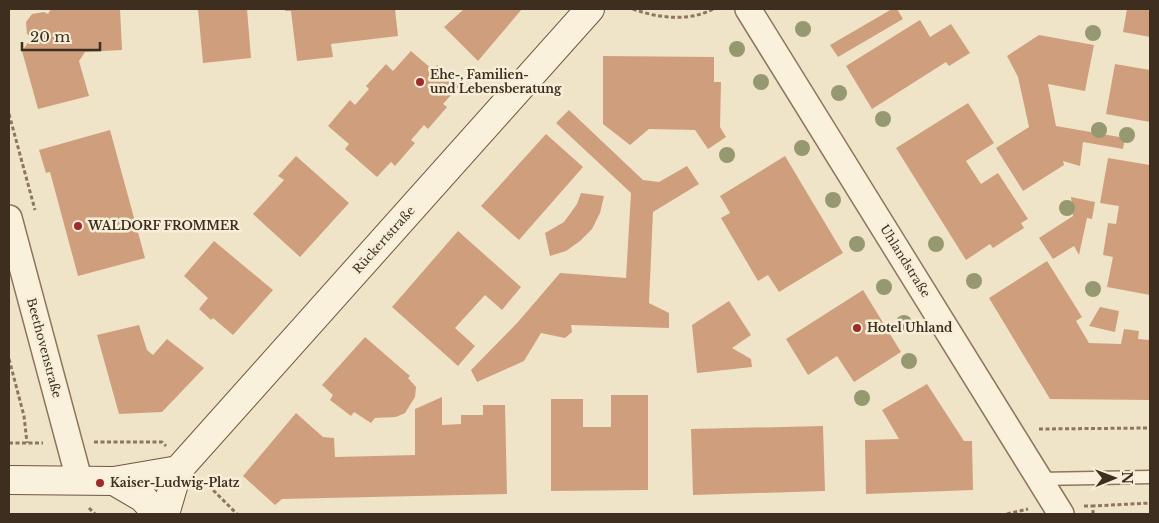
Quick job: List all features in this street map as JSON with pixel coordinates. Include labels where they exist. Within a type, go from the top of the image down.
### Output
[{"type":"street","name":"Rückertstraße","points":[[165,514],[178,470],[590,9]]},
{"type":"street","name":"Uhlandstraße","points":[[748,9],[1061,514]]},
{"type":"street","name":"Beethovenstraße","points":[[9,218],[79,479]]},
{"type":"street","points":[[9,480],[79,479],[114,481],[178,470]]},
{"type":"street","points":[[114,481],[143,498],[157,514]]},
{"type":"lane","points":[[1039,479],[1150,476]]},
{"type":"path","points":[[633,9],[648,15],[677,17],[704,14],[713,9]]},
{"type":"path","points":[[9,359],[24,416],[28,443]]},
{"type":"path","points":[[1036,429],[1150,428]]},
{"type":"path","points":[[1093,514],[1093,506],[1150,503]]},
{"type":"building","points":[[51,9],[120,9],[122,50],[85,52],[79,61],[89,96],[38,109],[22,51],[32,37],[27,34],[26,22],[32,14],[44,12],[48,14]]},
{"type":"building","points":[[198,9],[247,9],[251,58],[203,63]]},
{"type":"building","points":[[285,9],[395,9],[398,36],[331,44],[333,57],[297,61],[291,11],[285,11]]},
{"type":"building","points":[[464,9],[522,9],[478,61],[444,27]]},
{"type":"building","points":[[892,9],[897,9],[903,19],[838,57],[830,45]]},
{"type":"building","points":[[1127,9],[1150,9],[1150,37],[1123,32]]},
{"type":"building","points":[[920,20],[930,37],[951,24],[970,53],[949,66],[946,62],[872,109],[846,66]]},
{"type":"building","points":[[1039,35],[1094,45],[1085,91],[1048,84],[1056,126],[1125,138],[1123,149],[1083,142],[1080,166],[1063,161],[1064,165],[1023,191],[996,148],[1029,127],[1018,77],[1007,56]]},
{"type":"building","points":[[411,51],[433,70],[437,65],[460,85],[443,104],[447,107],[428,129],[424,125],[411,140],[415,143],[395,166],[391,162],[377,177],[345,149],[349,144],[328,126],[350,100],[355,105],[369,89],[366,86],[386,64],[393,71]]},
{"type":"building","points":[[603,56],[714,57],[714,82],[721,82],[720,127],[726,137],[708,149],[695,130],[649,129],[630,145],[603,124]]},
{"type":"building","points":[[1115,64],[1150,70],[1150,122],[1106,114]]},
{"type":"building","points":[[968,103],[994,143],[966,161],[981,184],[998,173],[1028,219],[1021,223],[1024,228],[993,248],[990,244],[966,260],[896,148]]},
{"type":"building","points":[[569,110],[643,180],[659,182],[687,166],[699,184],[653,212],[649,303],[669,313],[669,328],[571,325],[572,332],[565,338],[541,333],[524,361],[477,382],[471,370],[518,322],[560,273],[626,278],[631,193],[556,123]]},
{"type":"building","points":[[110,130],[145,258],[78,276],[50,172],[46,173],[39,150]]},
{"type":"building","points":[[546,134],[583,167],[519,240],[481,206]]},
{"type":"building","points":[[296,156],[349,203],[300,257],[253,214],[284,180],[278,176]]},
{"type":"building","points":[[785,156],[843,253],[779,292],[768,275],[758,281],[721,218],[730,213],[720,196]]},
{"type":"building","points":[[1108,158],[1150,165],[1150,295],[1107,287],[1113,257],[1103,255],[1108,223],[1116,224],[1119,206],[1100,203]]},
{"type":"building","points":[[581,193],[604,196],[600,213],[592,229],[580,241],[566,251],[550,256],[545,233],[564,222],[577,204]]},
{"type":"building","points":[[1071,197],[1095,202],[1092,219],[1087,218],[1079,255],[1074,246],[1053,259],[1039,238],[1073,216]]},
{"type":"building","points":[[458,231],[521,287],[502,310],[485,295],[455,328],[475,346],[458,366],[392,307]]},
{"type":"building","points":[[214,241],[273,290],[233,335],[199,309],[208,298],[184,276]]},
{"type":"building","points":[[1047,261],[1082,317],[1076,321],[1089,343],[1121,344],[1124,329],[1139,331],[1138,339],[1150,340],[1150,400],[1050,399],[989,298]]},
{"type":"building","points":[[863,290],[901,352],[854,382],[837,356],[808,375],[786,339]]},
{"type":"building","points":[[729,301],[751,335],[732,348],[751,359],[752,367],[697,373],[692,325]]},
{"type":"building","points":[[1100,307],[1119,311],[1115,332],[1089,326]]},
{"type":"building","points":[[139,325],[147,350],[153,355],[167,339],[204,368],[162,412],[119,414],[97,335]]},
{"type":"building","points":[[365,337],[410,376],[408,378],[416,387],[415,397],[405,413],[396,417],[375,418],[371,423],[354,412],[351,416],[330,400],[333,395],[322,385]]},
{"type":"building","points":[[927,384],[964,441],[972,441],[973,490],[866,494],[865,440],[899,439],[882,410]]},
{"type":"building","points":[[611,395],[648,395],[648,490],[551,491],[551,399],[583,399],[583,427],[611,427]]},
{"type":"building","points":[[442,397],[442,425],[461,424],[461,415],[483,415],[483,405],[505,405],[507,494],[282,499],[275,505],[243,476],[296,413],[323,437],[334,438],[335,457],[415,455],[415,409]]},
{"type":"building","points":[[823,426],[825,491],[693,495],[691,429]]},
{"type":"place","name":"Ehe-, Familien- und Lebensberatung","points":[[420,82]]},
{"type":"place","name":"WALDORF FROMMER","points":[[78,226]]},
{"type":"place","name":"Hotel Uhland","points":[[857,328]]},
{"type":"place","name":"Kaiser-Ludwig-Platz","points":[[100,483]]}]
